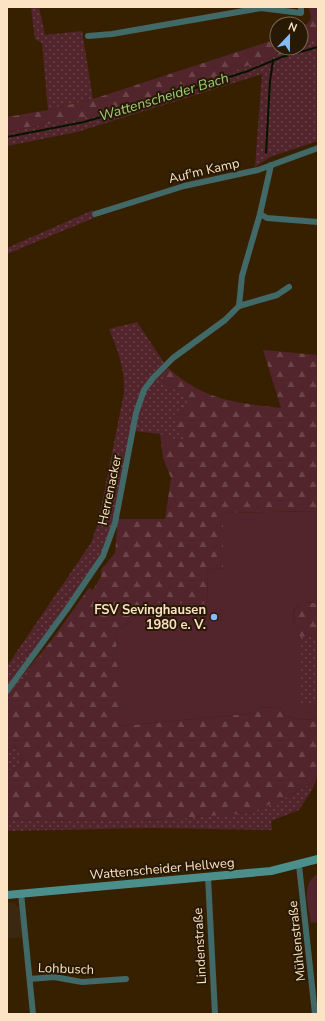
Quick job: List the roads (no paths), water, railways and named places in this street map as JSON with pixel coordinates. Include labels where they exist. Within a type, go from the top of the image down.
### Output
[{"type":"main road","name":"Wattenscheider Hellweg","points":[[7,895],[271,871],[318,859]]},
{"type":"street","points":[[88,36],[112,34],[261,8],[301,13],[301,7]]},
{"type":"street","name":"Auf'm Kamp","points":[[96,214],[184,186],[271,165],[318,148]]},
{"type":"street","points":[[239,306],[242,276],[260,214],[271,165]]},
{"type":"street","points":[[260,214],[267,218],[318,222]]},
{"type":"street","name":"Herrenacker","points":[[7,691],[67,609],[103,556],[115,523],[136,413],[144,390],[153,378],[173,358],[220,323],[239,306],[277,295],[288,287]]},
{"type":"street","name":"Mühlenstraße","points":[[299,865],[315,1014]]},
{"type":"street","name":"Lindenstraße","points":[[208,877],[215,1014]]},
{"type":"street","points":[[21,893],[33,1014]]},
{"type":"street","name":"Lohbusch","points":[[30,979],[54,977],[82,982],[126,979]]},
{"type":"waterway","name":"Wattenscheider Bach","points":[[7,137],[84,122],[139,106],[248,71],[282,57],[318,47]]},
{"type":"waterway","points":[[266,153],[270,81],[273,60]]},
{"type":"place","name":"FSV Sevinghausen 1980 e. V.","points":[[214,617]]}]
